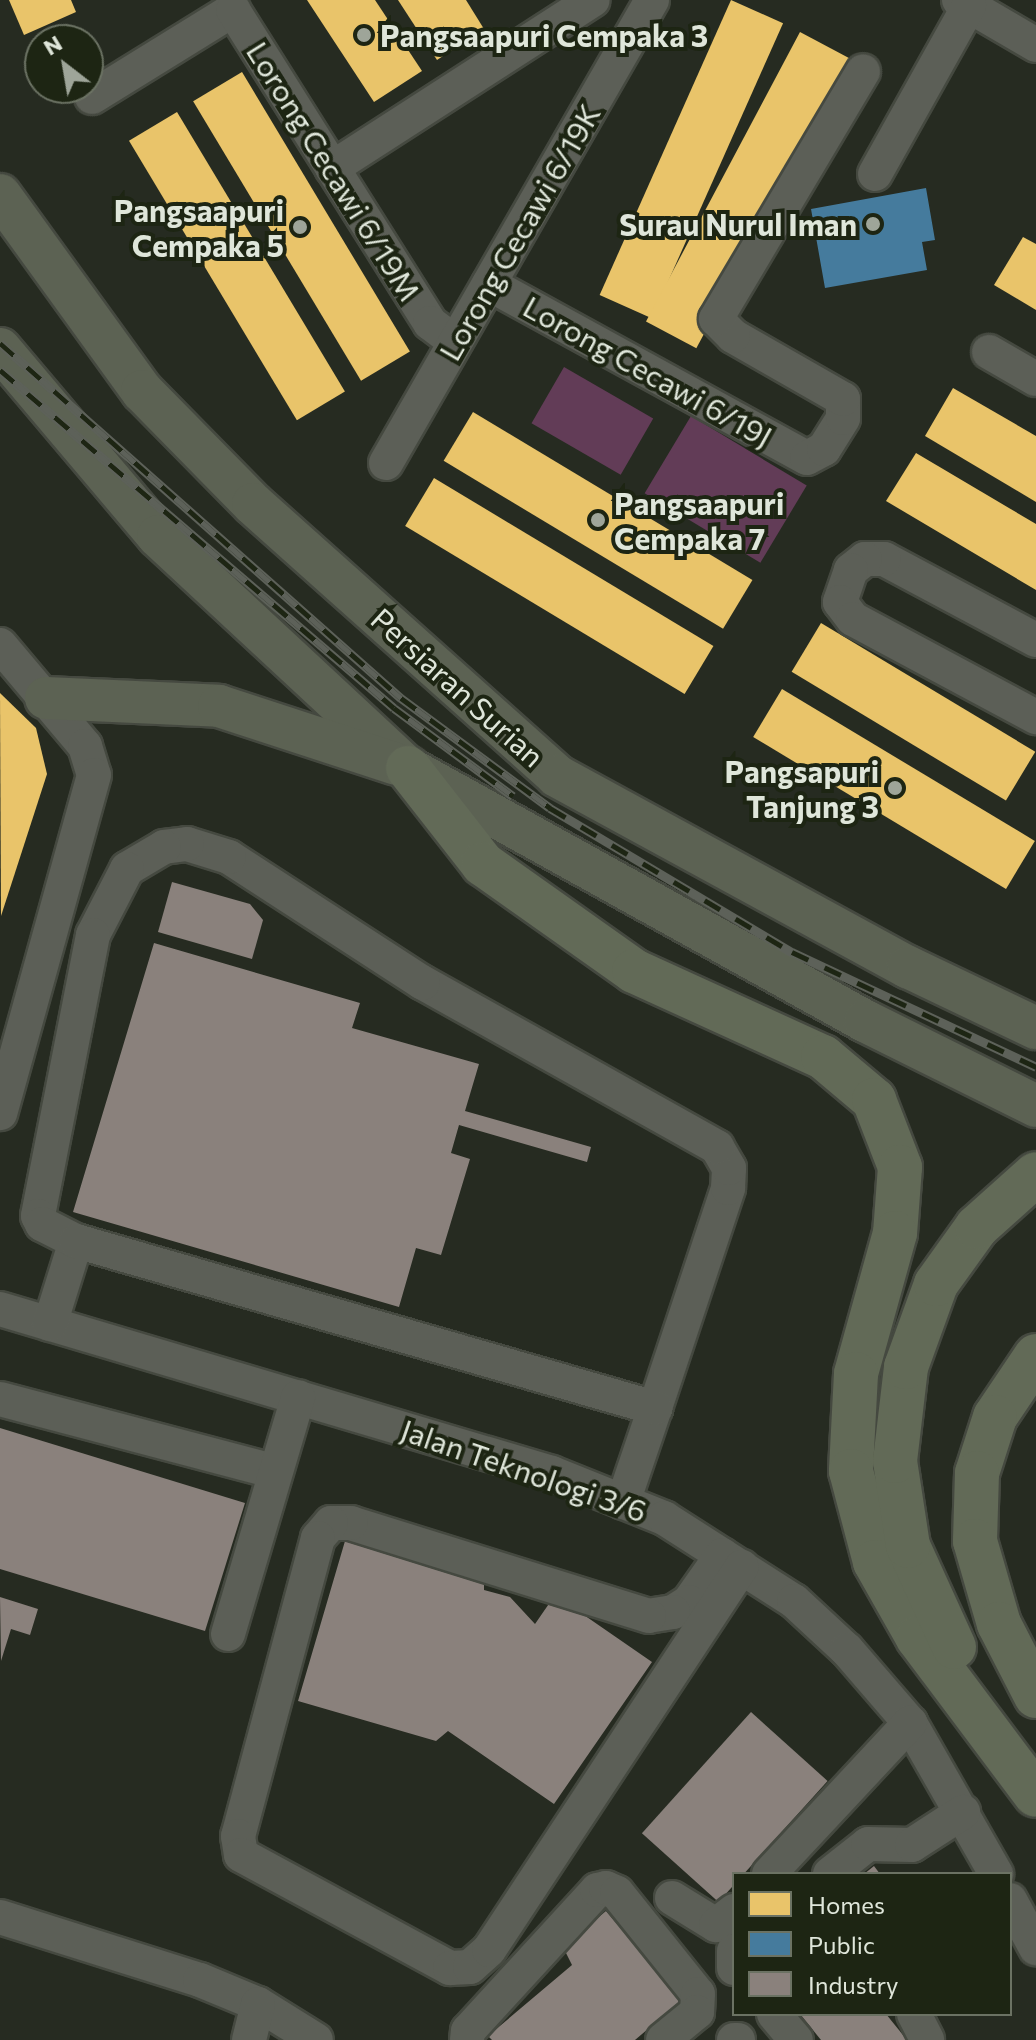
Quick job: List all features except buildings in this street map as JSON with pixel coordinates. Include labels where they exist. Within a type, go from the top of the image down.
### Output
[{"type":"highway","points":[[408,768],[495,873],[634,971],[823,1057],[874,1100],[900,1167],[895,1233],[856,1374],[851,1471],[875,1562],[918,1638],[1002,1744],[1036,1795]]},
{"type":"highway","points":[[1002,1744],[908,1546],[895,1461],[906,1367],[936,1284],[977,1227],[1036,1174]]},
{"type":"highway","points":[[1036,1356],[995,1417],[977,1473],[975,1541],[999,1624],[1036,1696]]},
{"type":"main road","name":"Persiaran Surian","points":[[0,195],[142,391],[253,504],[557,776],[908,967],[1036,1028]]},
{"type":"main road","points":[[0,349],[158,536],[408,768]]},
{"type":"main road","points":[[46,698],[219,706],[408,768],[865,1021],[1036,1106]]},
{"type":"street","points":[[332,168],[593,0]]},
{"type":"street","name":"Lorong Cecawi 6/19K","points":[[386,463],[652,0]]},
{"type":"street","points":[[875,174],[964,3],[1036,45]]},
{"type":"street","name":"Lorong Cecawi 6/19M","points":[[104,90],[233,10],[430,323],[455,342]]},
{"type":"street","name":"Lorong Cecawi 6/19J","points":[[489,284],[807,458],[824,449],[837,428],[843,399],[721,328],[716,319],[863,71]]},
{"type":"street","points":[[989,352],[1036,379]]},
{"type":"street","points":[[1036,640],[884,559],[865,559],[851,570],[840,602],[853,619],[1036,717]]},
{"type":"street","points":[[0,645],[85,746],[94,775],[0,1113]]},
{"type":"street","points":[[623,1502],[655,1408],[728,1188],[729,1168],[717,1147],[423,983],[229,857],[187,844],[164,847],[127,869],[93,935],[38,1216],[49,1231],[655,1408]]},
{"type":"street","points":[[50,1324],[76,1241]]},
{"type":"street","name":"Jalan Teknologi 3/6","points":[[0,1309],[552,1473],[664,1518],[794,1601],[847,1650],[910,1723],[995,1872]]},
{"type":"street","points":[[228,1634],[298,1397]]},
{"type":"street","points":[[0,1399],[276,1472]]},
{"type":"street","points":[[331,1523],[351,1523],[649,1616],[673,1612],[689,1602],[732,1561],[684,1654],[489,1950],[470,1967],[450,1968],[241,1855],[238,1836],[318,1538],[331,1523]]},
{"type":"street","points":[[649,1616],[684,1654]]},
{"type":"street","points":[[771,1872],[910,1723]]},
{"type":"street","points":[[833,1872],[868,1844],[912,1845],[963,1812]]},
{"type":"street","points":[[467,2040],[468,2031],[597,1890],[606,1888],[617,1893],[698,1994],[697,2012],[663,2040]]},
{"type":"street","points":[[672,1898],[716,1925],[732,1913]]},
{"type":"street","points":[[1012,1908],[1036,1948]]},
{"type":"street","points":[[0,1917],[200,1980],[258,2004],[316,2040]]},
{"type":"street","points":[[249,2040],[258,2004]]},
{"type":"street","points":[[776,2016],[796,2040]]},
{"type":"street","points":[[915,2016],[927,2040]]},
{"type":"shaded area","points":[[564,367],[653,418],[621,475],[532,423]]},
{"type":"shaded area","points":[[691,416],[807,486],[760,563],[645,493]]},
{"type":"railway","points":[[0,343],[401,698],[550,808],[792,952],[1036,1067]]},
{"type":"railway","points":[[0,370],[394,708],[513,796]]},
{"type":"place","name":"Pangsaapuri Cempaka 3","points":[[364,35]]},
{"type":"place","name":"Surau Nurul Iman","points":[[873,224]]},
{"type":"place","name":"Pangsaapuri Cempaka 5","points":[[300,227]]},
{"type":"place","name":"Pangsaapuri Cempaka 7","points":[[598,520]]},
{"type":"place","name":"Pangsapuri Tanjung 3","points":[[895,788]]}]
